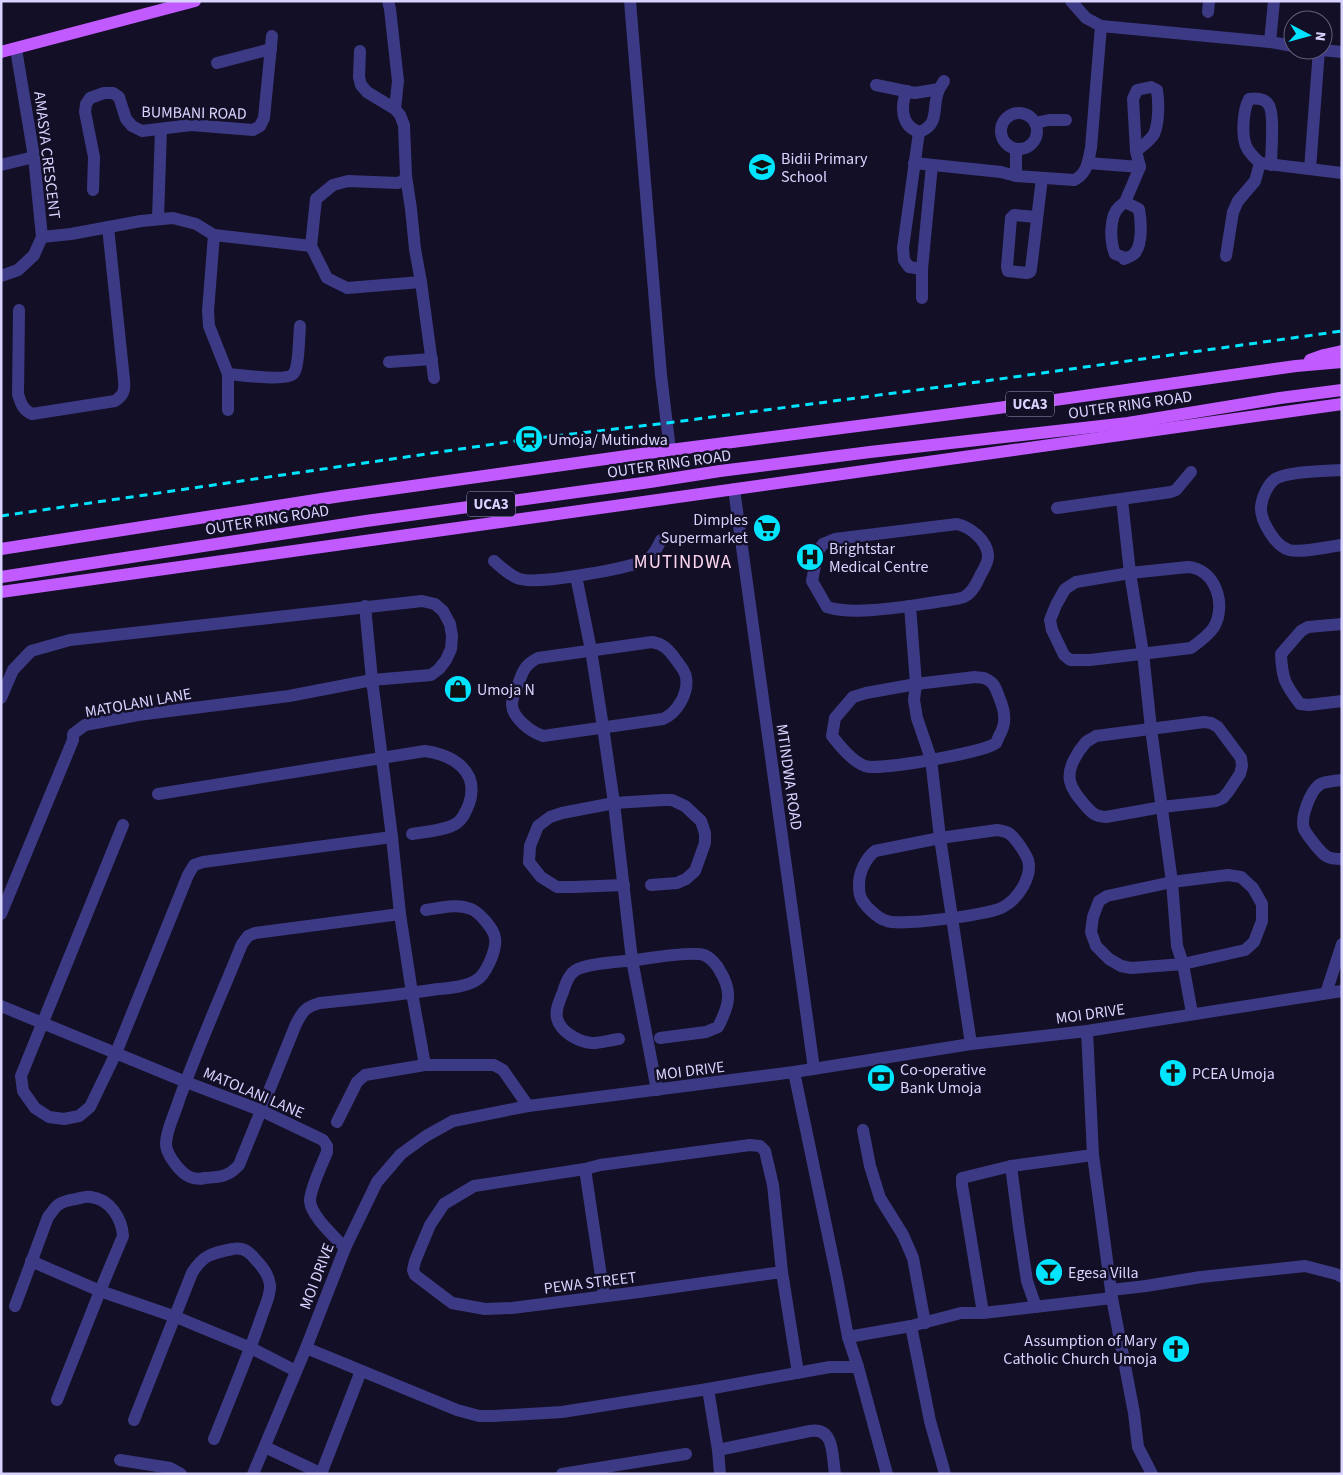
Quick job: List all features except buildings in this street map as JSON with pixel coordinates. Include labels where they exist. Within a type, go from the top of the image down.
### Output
[{"type":"main road","points":[[1,52],[195,1]]},
{"type":"main road","name":"OUTER RING ROAD","points":[[1296,366],[1324,355],[1342,351]]},
{"type":"main road","name":"OUTER RING ROAD","points":[[1,549],[341,496],[670,450],[998,408],[1296,366],[1342,362]]},
{"type":"main road","name":"OUTER RING ROAD","points":[[1,577],[376,519],[795,461],[1128,423],[1280,398],[1342,390]]},
{"type":"main road","points":[[1280,398],[1308,408]]},
{"type":"main road","name":"UCA3","points":[[1,592],[1342,404]]},
{"type":"street","points":[[388,1],[398,81],[395,109]]},
{"type":"street","points":[[630,1],[661,374],[670,450]]},
{"type":"street","points":[[1071,1],[1086,18],[1101,26],[1283,44]]},
{"type":"street","points":[[1270,42],[1274,1]]},
{"type":"street","points":[[914,163],[1001,172],[1016,176],[1074,180],[1081,176],[1088,163],[1091,148],[1101,26]]},
{"type":"street","name":"BUMBANI ROAD","points":[[94,190],[94,157],[85,112],[86,104],[90,98],[104,93],[112,93],[119,97],[126,119],[132,126],[142,130],[192,126],[252,130],[260,126],[264,118],[272,36]]},
{"type":"street","name":"AMASYA CRESCENT","points":[[1,276],[18,270],[34,255],[42,237],[34,157],[16,49]]},
{"type":"street","points":[[217,63],[271,49]]},
{"type":"street","points":[[360,50],[359,77],[361,85],[368,92],[395,109],[404,125],[406,176],[434,378]]},
{"type":"street","points":[[1310,169],[1319,60]]},
{"type":"street","points":[[876,85],[915,93],[941,85],[933,121],[930,126],[919,132]]},
{"type":"street","points":[[907,91],[903,104],[903,114],[911,128],[919,132]]},
{"type":"street","points":[[1017,113],[1030,116],[1035,123],[1036,135],[1034,141],[1022,149],[1010,147],[1001,136],[1002,124],[1011,114],[1017,113]]},
{"type":"street","points":[[1035,123],[1048,120],[1066,120]]},
{"type":"street","points":[[158,219],[161,129]]},
{"type":"street","points":[[919,132],[903,248],[904,260],[909,267],[922,269]]},
{"type":"street","points":[[1016,149],[1016,176]]},
{"type":"street","points":[[1125,202],[1140,167],[1136,151]]},
{"type":"street","points":[[1,165],[34,157]]},
{"type":"street","points":[[1088,163],[1140,167]]},
{"type":"street","points":[[1226,256],[1233,212],[1238,201],[1266,164],[1342,174]]},
{"type":"street","points":[[922,298],[922,269],[932,166]]},
{"type":"street","points":[[406,176],[404,180],[398,183],[348,182],[333,185],[316,200],[311,246],[327,278],[347,288],[421,282]]},
{"type":"street","points":[[1037,217],[1014,215],[1011,218],[1008,271],[1030,272],[1042,178]]},
{"type":"street","points":[[42,237],[173,218],[196,224],[214,235],[311,246]]},
{"type":"street","points":[[19,310],[18,394],[21,405],[27,412],[32,414],[115,401],[121,397],[125,390],[108,227]]},
{"type":"street","points":[[214,235],[208,294],[209,326],[228,374],[228,410]]},
{"type":"street","points":[[228,374],[279,378],[290,377],[294,373],[296,366],[300,326]]},
{"type":"street","points":[[390,362],[432,359]]},
{"type":"street","points":[[1342,470],[1287,474],[1276,478],[1267,488],[1261,506],[1262,519],[1271,535],[1281,546],[1290,550],[1303,550],[1342,545]]},
{"type":"street","points":[[1056,508],[1171,492],[1176,490],[1191,472]]},
{"type":"street","name":"MTINDWA ROAD","points":[[734,489],[814,1069]]},
{"type":"street","points":[[1122,500],[1130,573],[1143,653],[1151,729],[1172,882],[1177,946],[1183,964],[1192,1013]]},
{"type":"street","points":[[957,524],[966,526],[974,532],[985,545],[988,554],[987,562],[976,586],[970,594],[962,598],[910,606],[859,611],[835,610],[826,607],[812,581],[818,551],[823,544],[835,539],[957,524]]},
{"type":"street","points":[[494,561],[517,579],[553,580],[619,568],[645,561],[652,556],[661,540]]},
{"type":"street","points":[[1188,567],[1197,568],[1203,572],[1213,583],[1219,599],[1219,612],[1214,627],[1201,641],[1191,648],[1143,653],[1090,660],[1070,660],[1064,655],[1052,630],[1050,620],[1064,589],[1076,582],[1130,573],[1188,567]]},
{"type":"street","points":[[576,576],[604,727],[632,960],[656,1090]]},
{"type":"street","points":[[1,698],[13,670],[31,652],[70,640],[422,601],[435,604],[443,611],[450,624],[452,636],[451,649],[439,669],[431,674],[372,680]]},
{"type":"street","points":[[365,606],[400,914],[425,1065]]},
{"type":"street","points":[[910,606],[916,684],[914,700],[917,718],[931,759],[951,918],[971,1044]]},
{"type":"street","points":[[1342,624],[1308,627],[1301,631],[1280,654],[1284,681],[1300,704],[1309,705],[1342,701]]},
{"type":"street","points":[[652,642],[660,643],[666,647],[682,667],[686,676],[686,685],[679,706],[671,715],[663,719],[543,736],[525,726],[514,712],[512,704],[524,669],[529,662],[538,658],[591,650],[652,642]]},
{"type":"street","points":[[975,677],[985,678],[994,685],[1005,717],[1003,730],[995,744],[982,750],[876,768],[865,766],[856,760],[832,736],[835,718],[854,697],[866,692],[916,684],[975,677]]},
{"type":"street","name":"MATOLANI LANE","points":[[1,914],[6,889],[73,740],[73,734],[85,725],[138,715],[289,696],[372,680]]},
{"type":"street","points":[[1204,722],[1218,727],[1241,758],[1242,766],[1240,774],[1223,798],[1216,801],[1162,806],[1106,817],[1092,813],[1076,794],[1070,780],[1070,770],[1086,742],[1096,736],[1204,722]]},
{"type":"street","points":[[158,794],[424,751],[439,753],[453,760],[466,771],[471,780],[472,795],[460,822],[452,826],[412,834]]},
{"type":"street","points":[[1342,780],[1329,781],[1319,785],[1312,795],[1303,816],[1304,828],[1312,841],[1326,856],[1339,860],[1342,859]]},
{"type":"street","points":[[624,885],[574,888],[557,887],[540,877],[529,862],[530,846],[538,826],[550,817],[562,813],[614,803],[672,800],[685,806],[701,821],[705,833],[705,843],[695,871],[686,880],[676,883],[651,885]]},
{"type":"street","points":[[123,825],[22,1076],[23,1091],[36,1108],[49,1117],[64,1119],[79,1116],[90,1107],[116,1053],[188,876],[194,866],[203,862],[392,837]]},
{"type":"street","points":[[997,830],[1012,835],[1028,861],[1028,874],[1020,892],[1011,902],[1000,909],[951,918],[900,923],[886,921],[877,916],[860,896],[859,882],[868,856],[875,851],[940,838],[997,830]]},
{"type":"street","points":[[1228,875],[1241,877],[1253,888],[1262,904],[1262,921],[1254,942],[1245,950],[1183,964],[1131,968],[1121,966],[1109,959],[1096,946],[1091,932],[1093,917],[1099,902],[1107,896],[1172,882],[1228,875]]},
{"type":"street","points":[[400,914],[262,932],[248,936],[242,944],[169,1129],[166,1145],[168,1154],[180,1170],[190,1177],[198,1179],[232,1173],[238,1165],[296,1024],[309,1006],[320,1003],[468,985],[478,980],[484,972],[494,950],[495,937],[490,926],[474,910],[465,906],[426,910]]},
{"type":"street","points":[[1326,993],[1342,944]]},
{"type":"street","points":[[619,1039],[593,1043],[581,1040],[563,1030],[557,1018],[558,1006],[566,982],[574,970],[587,966],[632,960],[691,954],[705,955],[716,965],[727,982],[728,999],[718,1028],[706,1032],[660,1038]]},
{"type":"street","name":"MOI DRIVE","points":[[253,1474],[306,1348],[344,1248],[377,1182],[401,1154],[426,1136],[453,1121],[528,1106],[794,1072],[971,1044],[1087,1031],[1192,1013],[1342,991]]},
{"type":"street","name":"MATOLANI LANE","points":[[1,1006],[186,1082],[260,1110],[323,1140],[327,1146],[327,1152],[310,1202],[316,1216],[344,1248]]},
{"type":"street","points":[[1087,1031],[1093,1155],[1111,1294],[1134,1412],[1138,1447],[1152,1474]]},
{"type":"street","points":[[337,1122],[357,1082],[365,1075],[425,1065],[494,1065],[503,1070],[528,1106]]},
{"type":"street","points":[[794,1072],[848,1337],[887,1474]]},
{"type":"street","points":[[863,1130],[870,1166],[880,1198],[903,1235],[913,1258],[925,1323]]},
{"type":"street","points":[[604,1296],[585,1169],[600,1165],[750,1145],[760,1146],[765,1151],[773,1185],[782,1272],[798,1373]]},
{"type":"street","points":[[984,1313],[962,1178],[1011,1166],[1093,1155]]},
{"type":"street","points":[[1011,1166],[1018,1228],[1027,1281],[1036,1307]]},
{"type":"street","name":"PEWA STREET","points":[[585,1169],[474,1186],[444,1204],[430,1225],[415,1261],[413,1270],[415,1275],[420,1281],[452,1303],[485,1309],[521,1307],[782,1272]]},
{"type":"street","points":[[15,1306],[48,1217],[57,1205],[68,1200],[89,1197],[98,1198],[117,1215],[123,1226],[123,1236],[57,1400]]},
{"type":"street","points":[[134,1420],[192,1273],[199,1262],[206,1256],[220,1251],[237,1248],[244,1249],[251,1253],[264,1268],[270,1284],[269,1295],[214,1438]]},
{"type":"street","points":[[31,1261],[100,1291],[176,1317],[250,1348],[296,1371]]},
{"type":"street","points":[[848,1337],[912,1326],[961,1313],[984,1313],[1036,1307],[1201,1277],[1305,1266],[1342,1277]]},
{"type":"street","points":[[912,1326],[930,1421],[945,1474]]},
{"type":"street","points":[[306,1348],[457,1410],[479,1416],[562,1412],[830,1367],[858,1367]]},
{"type":"street","points":[[265,1447],[321,1473],[361,1371]]},
{"type":"street","points":[[708,1389],[720,1474]]},
{"type":"street","points":[[718,1450],[810,1431],[822,1431],[830,1442],[835,1474]]},
{"type":"street","points":[[562,1474],[686,1454]]},
{"type":"street","points":[[120,1460],[170,1468],[181,1474]]},
{"type":"railway","points":[[1,516],[529,439],[667,423],[978,382],[1342,331]]},
{"type":"place","name":"Bidii Primary School","points":[[762,167]]},
{"type":"place","name":"Umoja/ Mutindwa","points":[[529,439]]},
{"type":"place","name":"Dimples Supermarket","points":[[767,528]]},
{"type":"place","name":"Brightstar Medical Centre","points":[[810,557]]},
{"type":"place","name":"Umoja N","points":[[458,689]]},
{"type":"place","name":"PCEA Umoja","points":[[1173,1073]]},
{"type":"place","name":"Co-operative Bank Umoja","points":[[881,1078]]},
{"type":"place","name":"Egesa Villa","points":[[1049,1272]]},
{"type":"place","name":"Assumption of Mary Catholic Church Umoja","points":[[1176,1349]]},
{"type":"district","name":"MUTINDWA","points":[[683,561]]}]
